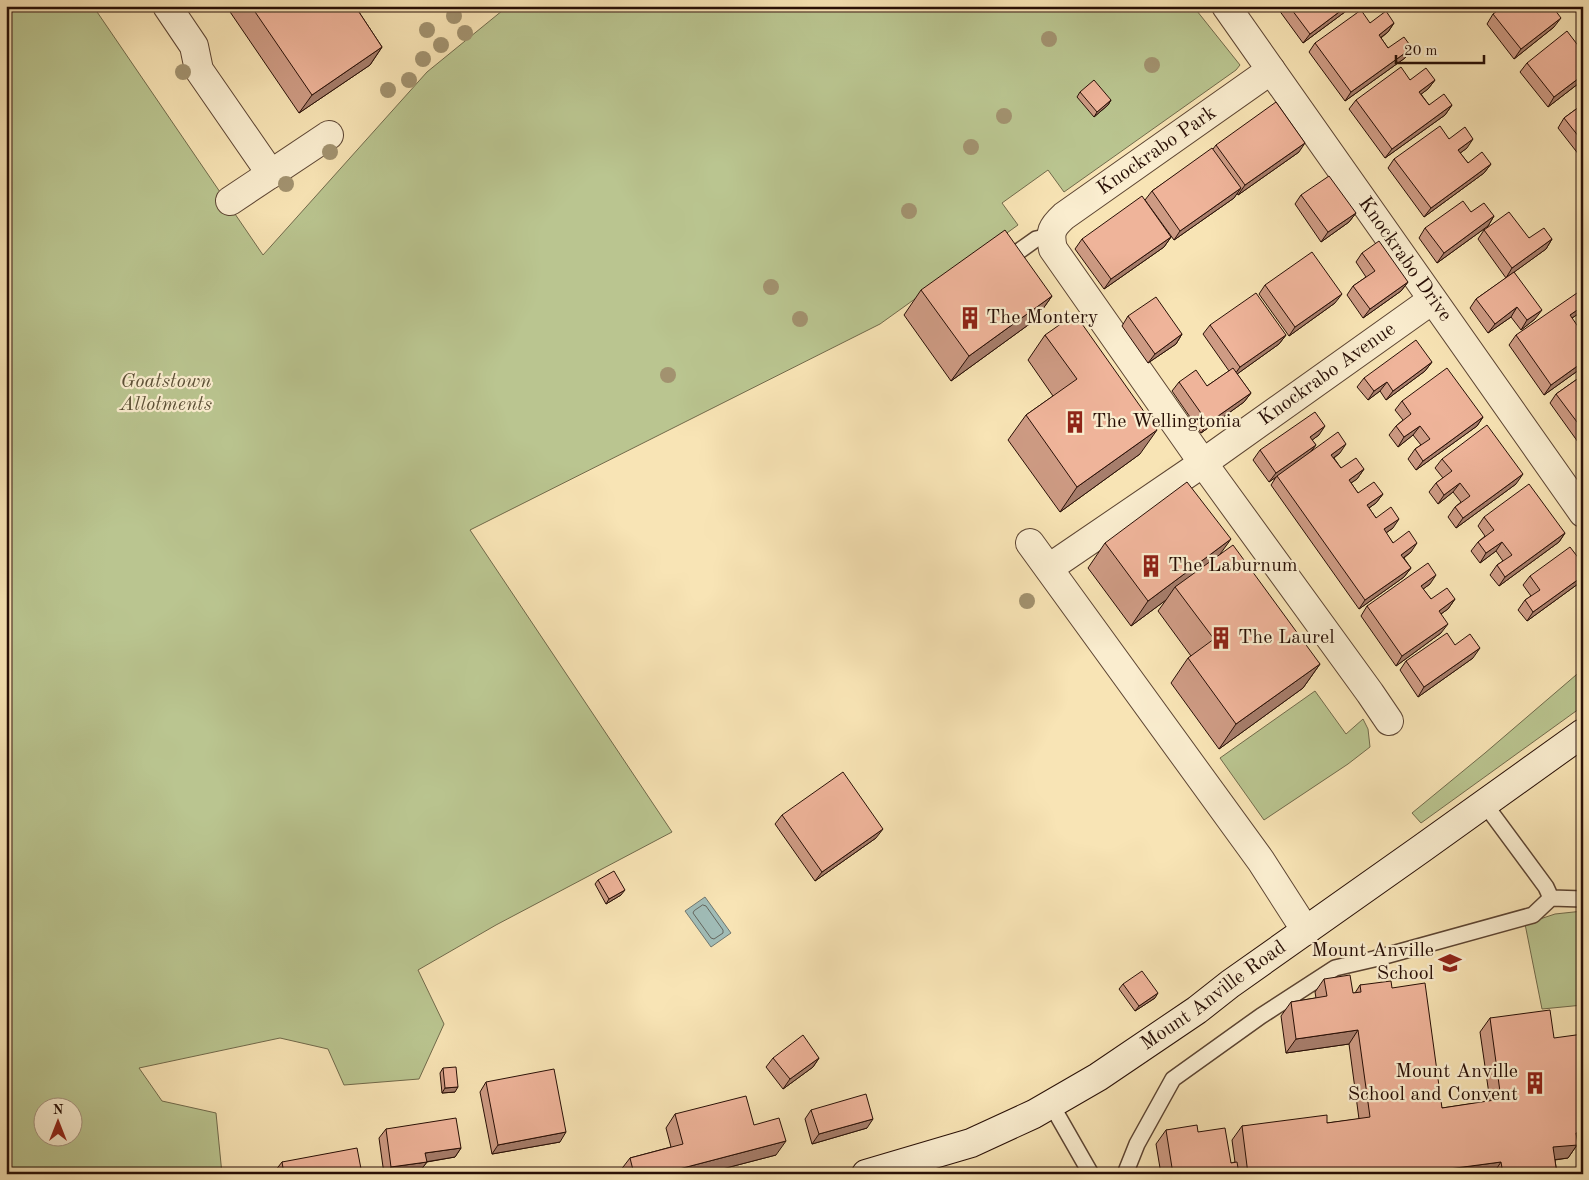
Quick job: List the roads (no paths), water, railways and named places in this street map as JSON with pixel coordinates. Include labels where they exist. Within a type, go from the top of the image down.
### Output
[{"type":"street","points":[[167,6],[194,46],[199,70],[271,174]]},
{"type":"street","name":"Knockrabo Drive","points":[[1226,6],[1583,513]]},
{"type":"street","name":"Knockrabo Park","points":[[1050,236],[1055,225],[1064,216],[1271,70]]},
{"type":"street","points":[[230,202],[329,135]]},
{"type":"street","points":[[1050,236],[1053,248],[1203,463],[1370,693],[1388,721]]},
{"type":"street","name":"Knockrabo Avenue","points":[[1048,568],[1203,463],[1432,300]]},
{"type":"street","points":[[1030,543],[1260,861],[1306,931]]},
{"type":"street","name":"Mount Anville Road","points":[[866,1174],[971,1143],[1034,1114],[1098,1077],[1189,1015],[1583,733]]},
{"type":"lane","points":[[1008,259],[1036,239],[1050,236]]},
{"type":"lane","points":[[1484,803],[1546,887],[1551,898]]},
{"type":"lane","points":[[1125,1174],[1137,1144],[1173,1079],[1269,1010],[1335,968],[1533,915],[1551,898],[1583,900]]},
{"type":"lane","points":[[1051,1104],[1091,1174]]},
{"type":"water","points":[[705,897],[731,933],[711,947],[685,911]]},
{"type":"place","name":"The Montery","points":[[970,318]]},
{"type":"place","name":"The Wellingtonia","points":[[1075,422]]},
{"type":"place","name":"The Laburnum","points":[[1151,566]]},
{"type":"place","name":"The Laurel","points":[[1221,638]]},
{"type":"place","name":"Mount Anville School","points":[[1450,963]]},
{"type":"place","name":"Mount Anville School and Convent","points":[[1535,1083]]},
{"type":"park label","name":"Goatstown Allotments","points":[[166,394]]}]
